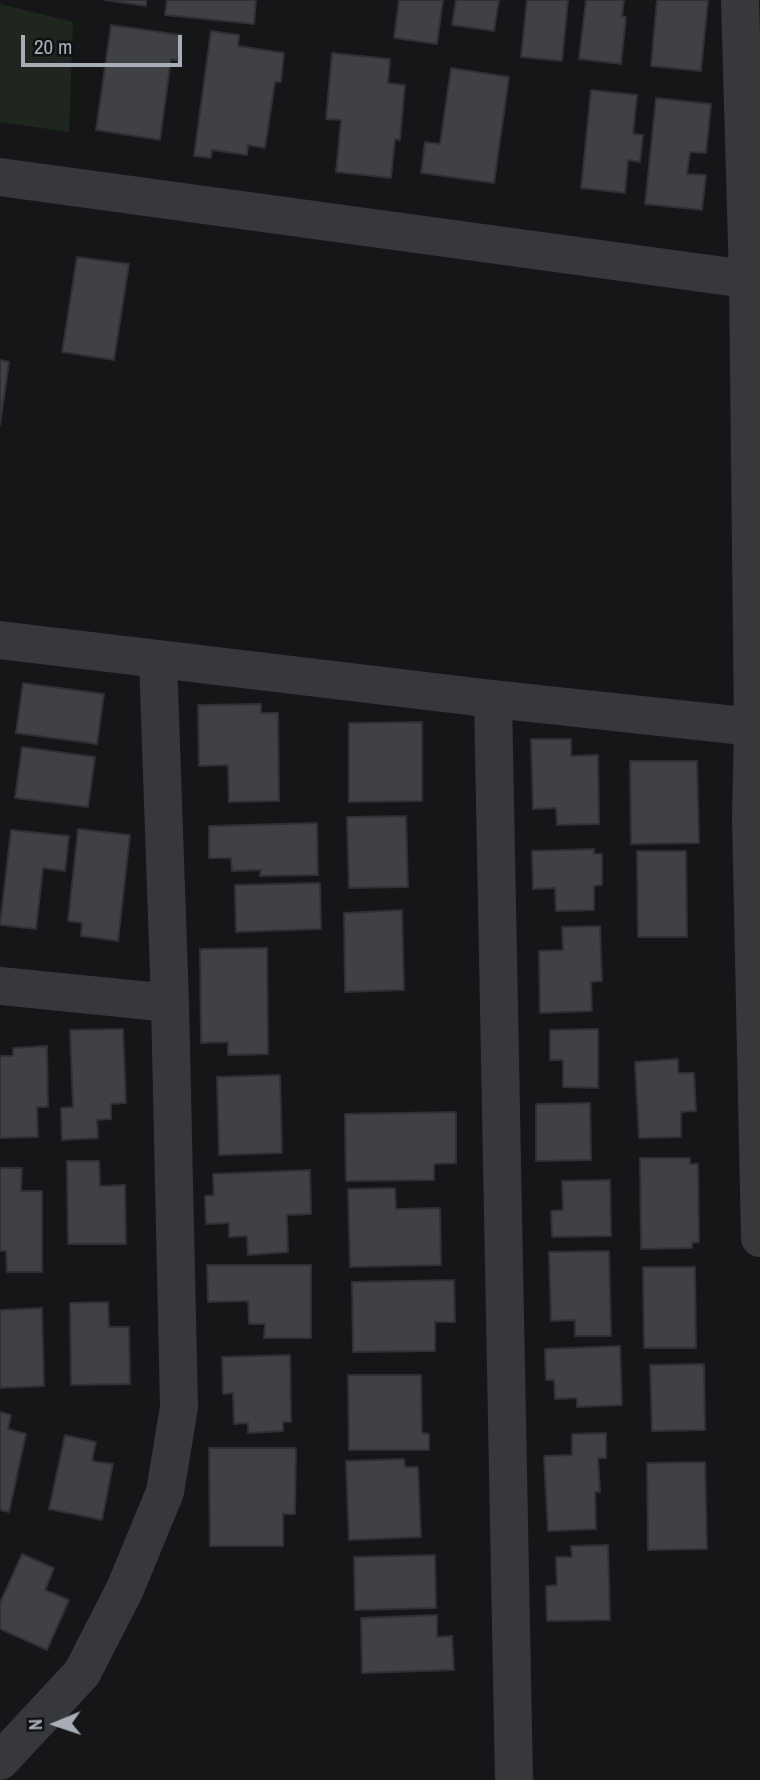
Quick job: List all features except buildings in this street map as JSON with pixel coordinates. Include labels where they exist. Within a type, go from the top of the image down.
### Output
[{"type":"street","points":[[740,0],[754,280],[751,818],[760,1238]]},
{"type":"street","points":[[0,177],[754,280]]},
{"type":"street","points":[[0,640],[752,727]]},
{"type":"street","points":[[0,1762],[82,1673],[125,1589],[164,1492],[179,1408],[170,1003],[158,659]]},
{"type":"street","points":[[493,699],[514,1780]]},
{"type":"street","points":[[0,986],[170,1003]]},
{"type":"shaded area","points":[[0,4],[73,22],[69,132],[0,122]]}]
